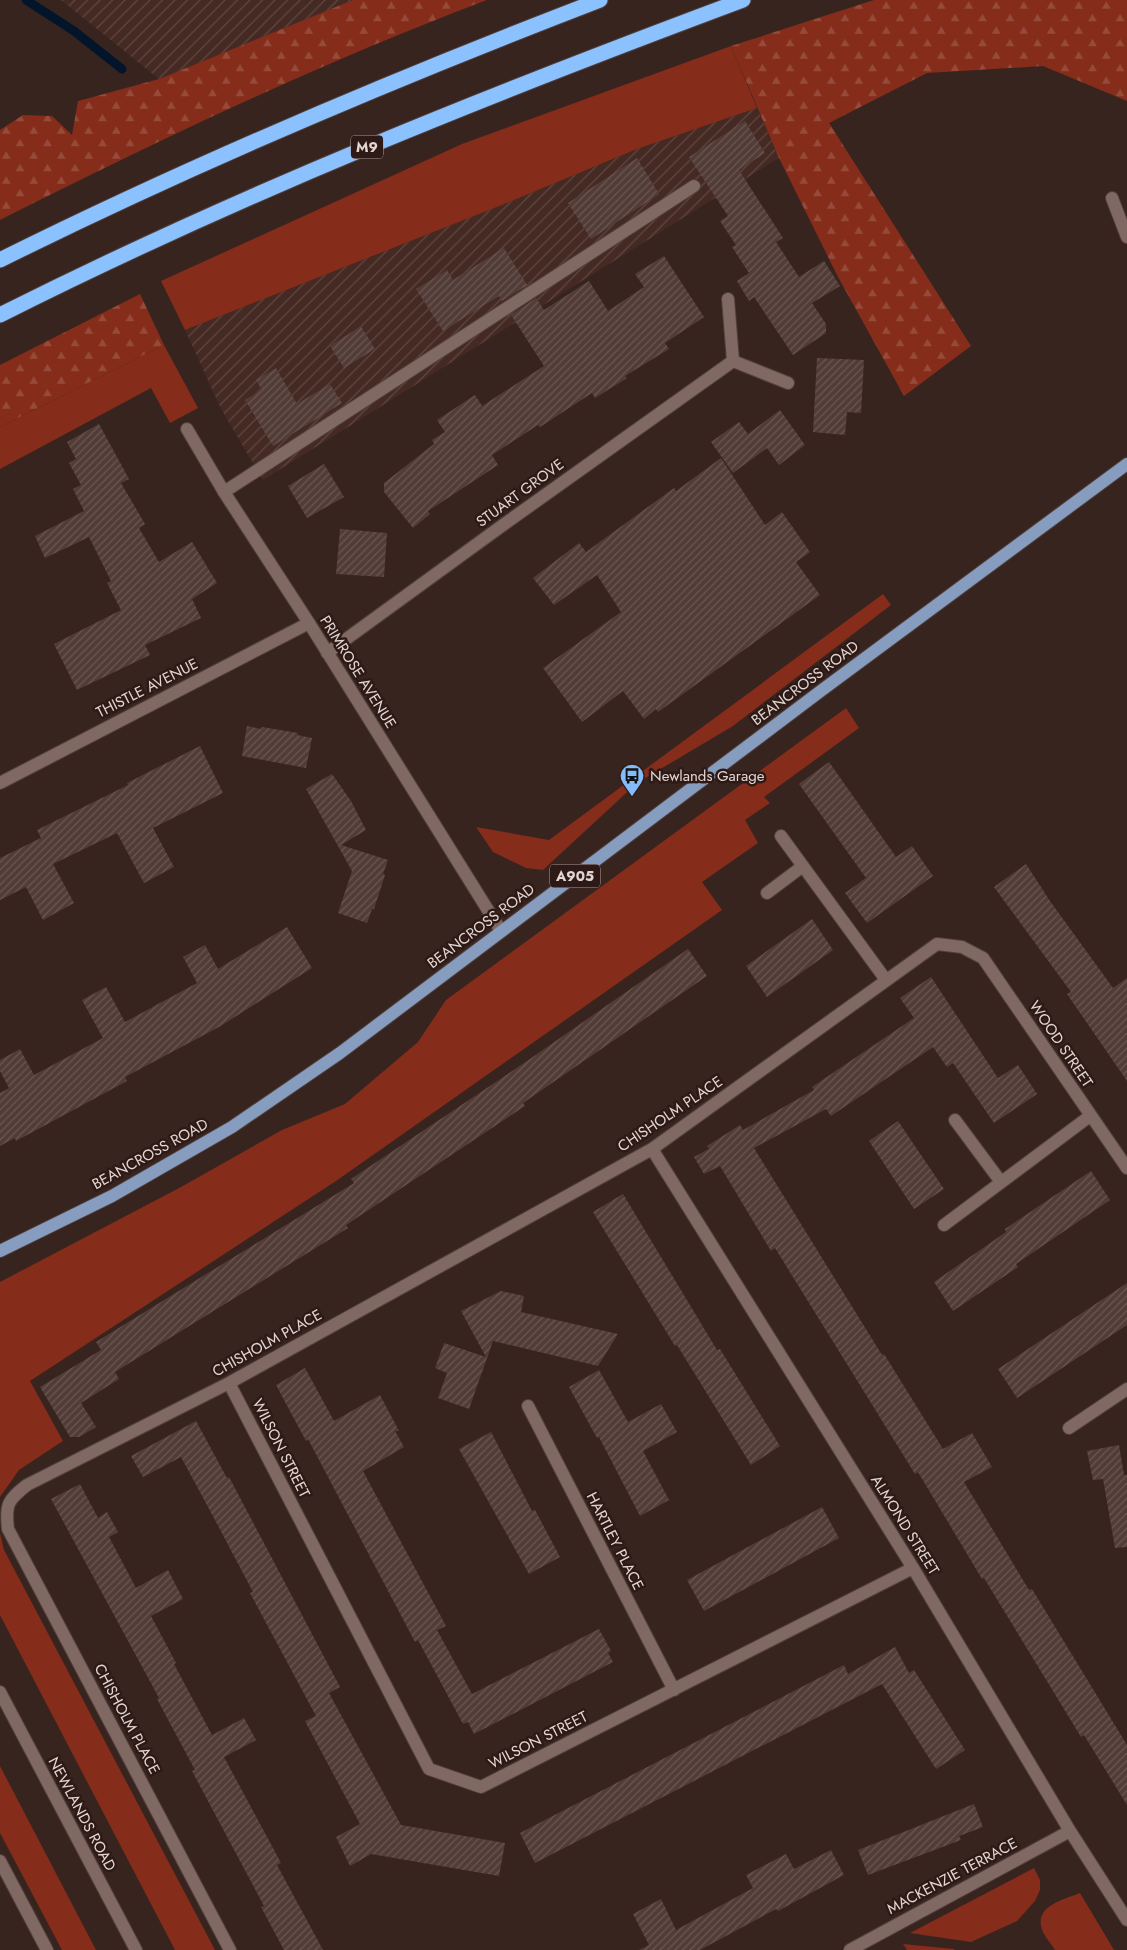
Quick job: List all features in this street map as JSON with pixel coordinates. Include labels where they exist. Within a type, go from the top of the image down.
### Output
[{"type":"highway","points":[[0,260],[101,211],[283,129],[482,46],[600,0]]},
{"type":"highway","name":"M9","points":[[0,315],[120,257],[291,179],[590,57],[743,0]]},
{"type":"main road","name":"BEANCROSS ROAD","points":[[0,1251],[112,1196],[232,1127],[340,1053],[1127,464]]},
{"type":"street","points":[[224,492],[694,186]]},
{"type":"street","points":[[1112,198],[1127,237]]},
{"type":"street","points":[[728,299],[732,361],[788,382]]},
{"type":"street","name":"STUART GROVE","points":[[327,653],[732,361]]},
{"type":"street","name":"PRIMROSE AVENUE","points":[[187,429],[224,492],[309,623],[501,931]]},
{"type":"street","name":"THISTLE AVENUE","points":[[0,782],[309,623]]},
{"type":"street","points":[[781,836],[886,980]]},
{"type":"street","points":[[766,893],[803,866]]},
{"type":"street","name":"CHISHOLM PLACE","points":[[230,1950],[8,1530],[6,1514],[11,1498],[28,1485],[229,1383],[652,1149],[937,944],[962,947]]},
{"type":"street","name":"WOOD STREET","points":[[962,947],[983,958],[1127,1168]]},
{"type":"street","points":[[944,1225],[1090,1116]]},
{"type":"street","points":[[955,1120],[1001,1182]]},
{"type":"street","name":"ALMOND STREET","points":[[652,1149],[913,1568],[1070,1831],[1127,1920]]},
{"type":"street","name":"WILSON STREET","points":[[229,1383],[429,1769],[481,1787],[913,1568]]},
{"type":"street","points":[[1068,1428],[1127,1389]]},
{"type":"street","name":"HARTLEY PLACE","points":[[528,1406],[674,1690]]},
{"type":"street","name":"NEWLANDS ROAD","points":[[0,1692],[136,1950]]},
{"type":"street","name":"MACKENZIE TERRACE","points":[[850,1950],[1070,1831]]},
{"type":"street","points":[[0,1861],[48,1950]]},
{"type":"shaded area","points":[[61,0],[353,0],[159,79]]},
{"type":"shaded area","points":[[757,108],[779,158],[263,480],[221,409],[185,330],[502,205],[637,149]]},
{"type":"green space","points":[[353,0],[487,0],[301,76],[0,220],[0,130],[23,115],[52,116],[72,135],[78,101],[159,79]]},
{"type":"green space","points":[[874,0],[1127,0],[1127,101],[1043,66],[927,73],[829,123],[971,346],[904,396],[838,277],[779,158],[731,46]]},
{"type":"green space","points":[[731,46],[757,108],[637,149],[502,205],[185,330],[161,281],[462,144]]},
{"type":"green space","points":[[140,294],[164,345],[0,427],[0,365]]},
{"type":"green space","points":[[164,345],[198,408],[170,423],[151,388],[0,469],[0,427]]},
{"type":"green space","points":[[883,594],[891,605],[733,726],[637,783],[543,870],[526,868],[493,852],[476,827],[549,840]]},
{"type":"green space","points":[[846,708],[859,728],[764,797],[770,803],[745,820],[758,843],[702,882],[722,910],[336,1181],[30,1381],[63,1441],[19,1470],[0,1497],[0,1282],[181,1187],[282,1130],[345,1104],[418,1042],[446,1000]]},
{"type":"green space","points":[[0,1533],[4,1550],[215,1950],[175,1950],[0,1615]]},
{"type":"green space","points":[[0,1766],[96,1950],[62,1950],[0,1833]]},
{"type":"green space","points":[[1034,1868],[1040,1880],[1040,1890],[1035,1901],[1017,1921],[971,1942],[910,1933]]},
{"type":"green space","points":[[1080,1893],[1114,1950],[1055,1950],[1045,1935],[1041,1926],[1043,1913],[1053,1904]]},
{"type":"green space","points":[[903,1944],[954,1949],[954,1950],[907,1950]]},
{"type":"building","points":[[745,121],[765,153],[739,170],[783,238],[776,242],[799,277],[824,261],[840,286],[812,303],[826,324],[826,333],[793,355],[754,297],[749,301],[737,281],[749,273],[732,247],[736,245],[720,221],[728,216],[689,157]]},
{"type":"building","points":[[637,158],[659,194],[591,239],[568,203]]},
{"type":"building","points":[[504,248],[527,285],[502,301],[499,296],[443,331],[416,289],[447,270],[453,280]]},
{"type":"building","points":[[664,256],[704,317],[665,343],[669,349],[625,376],[627,378],[595,398],[592,393],[492,455],[498,465],[428,511],[430,514],[413,528],[384,492],[384,483],[434,444],[432,440],[445,432],[437,420],[475,395],[482,406],[544,366],[511,315],[536,298],[544,310],[589,281],[608,311],[644,287],[635,274]]},
{"type":"building","points":[[361,326],[375,349],[344,368],[330,346]]},
{"type":"building","points":[[817,358],[864,360],[861,413],[847,412],[845,435],[813,432]]},
{"type":"building","points":[[276,368],[297,404],[330,384],[342,403],[273,446],[245,400],[262,390],[256,380]]},
{"type":"building","points":[[780,410],[805,445],[779,465],[767,448],[733,473],[711,442],[739,422],[748,434]]},
{"type":"building","points":[[99,424],[129,479],[121,483],[145,524],[139,528],[159,562],[192,542],[217,583],[192,599],[201,618],[145,645],[150,655],[77,690],[54,644],[121,610],[107,583],[111,581],[89,537],[45,558],[35,536],[84,511],[73,489],[81,485],[69,463],[76,459],[67,442]]},
{"type":"building","points":[[721,458],[765,525],[782,512],[810,552],[796,562],[820,595],[658,712],[656,709],[644,719],[623,691],[582,722],[543,668],[621,612],[597,575],[554,605],[533,578],[579,543],[586,552],[674,488],[676,491]]},
{"type":"building","points":[[324,464],[344,497],[307,518],[288,486]]},
{"type":"building","points":[[340,529],[387,533],[384,577],[336,574]]},
{"type":"building","points":[[247,726],[298,733],[297,735],[312,738],[306,768],[242,756]]},
{"type":"building","points":[[200,746],[223,793],[153,828],[174,867],[144,883],[117,833],[53,864],[74,903],[43,920],[26,887],[0,900],[0,858],[41,838],[37,830],[128,785],[127,783]]},
{"type":"building","points":[[829,762],[896,857],[912,846],[933,876],[867,923],[845,893],[866,878],[799,784]]},
{"type":"building","points":[[332,774],[351,801],[366,830],[341,845],[388,860],[374,909],[372,909],[367,923],[338,913],[352,871],[306,789]]},
{"type":"building","points":[[1026,864],[1050,901],[1113,988],[1127,978],[1127,1081],[1067,994],[1071,992],[994,887]]},
{"type":"building","points":[[812,919],[833,950],[767,997],[746,966]]},
{"type":"building","points":[[287,927],[312,968],[219,1027],[125,1077],[127,1081],[16,1141],[15,1138],[0,1146],[0,1093],[9,1088],[0,1071],[0,1060],[20,1049],[34,1075],[103,1038],[82,1000],[106,987],[125,1022],[197,983],[183,957],[205,945],[218,969]]},
{"type":"building","points":[[688,949],[707,976],[523,1103],[525,1106],[346,1225],[348,1228],[115,1372],[119,1379],[81,1403],[96,1427],[79,1437],[70,1437],[40,1387],[101,1350],[96,1342],[354,1183],[351,1179],[527,1061]]},
{"type":"building","points":[[931,977],[998,1078],[1018,1065],[1037,1094],[994,1123],[953,1063],[947,1067],[933,1047],[831,1116],[826,1109],[754,1148],[882,1355],[884,1354],[943,1449],[972,1433],[992,1467],[964,1482],[1029,1590],[1032,1589],[1127,1745],[1127,1805],[1084,1735],[1081,1737],[984,1578],[982,1579],[918,1472],[915,1474],[775,1248],[771,1251],[720,1166],[704,1174],[694,1157],[709,1149],[707,1146],[740,1125],[743,1130],[814,1090],[812,1087],[914,1018],[900,998]]},
{"type":"building","points":[[898,1121],[944,1189],[914,1209],[869,1141]]},
{"type":"building","points":[[1091,1171],[1110,1200],[1016,1264],[1018,1267],[953,1311],[934,1282],[1006,1232],[1005,1229]]},
{"type":"building","points":[[623,1194],[717,1350],[720,1349],[780,1446],[751,1465],[593,1212]]},
{"type":"building","points":[[1127,1283],[1127,1325],[1017,1398],[998,1369]]},
{"type":"building","points":[[501,1291],[524,1296],[521,1312],[618,1334],[598,1366],[493,1341],[469,1409],[438,1398],[447,1373],[435,1368],[444,1343],[486,1357],[461,1311]]},
{"type":"building","points":[[305,1368],[334,1421],[380,1395],[399,1431],[395,1431],[404,1447],[363,1471],[446,1626],[437,1630],[472,1694],[599,1629],[611,1651],[608,1653],[613,1662],[474,1734],[468,1722],[463,1724],[418,1640],[415,1642],[308,1439],[306,1441],[276,1385]]},
{"type":"building","points":[[599,1370],[628,1422],[661,1404],[677,1432],[643,1451],[669,1500],[640,1516],[599,1437],[597,1438],[569,1387]]},
{"type":"building","points":[[196,1421],[227,1478],[229,1477],[340,1687],[329,1693],[401,1825],[505,1843],[499,1876],[371,1854],[350,1866],[336,1837],[360,1824],[305,1721],[316,1716],[250,1593],[253,1592],[215,1520],[181,1457],[143,1477],[131,1456]]},
{"type":"building","points":[[491,1432],[532,1511],[535,1510],[560,1557],[529,1574],[459,1449]]},
{"type":"building","points":[[1119,1445],[1124,1475],[1127,1475],[1127,1547],[1115,1548],[1103,1479],[1093,1480],[1087,1451]]},
{"type":"building","points":[[80,1484],[98,1518],[107,1512],[118,1532],[109,1537],[136,1588],[168,1570],[183,1599],[151,1616],[212,1735],[244,1718],[256,1740],[224,1757],[281,1863],[277,1865],[323,1950],[284,1950],[261,1907],[264,1906],[192,1771],[195,1770],[157,1699],[159,1698],[51,1499]]},
{"type":"building","points":[[822,1507],[839,1538],[704,1611],[687,1580]]},
{"type":"building","points":[[895,1647],[909,1673],[914,1670],[965,1750],[936,1769],[882,1684],[535,1863],[520,1833],[844,1665],[848,1674]]},
{"type":"building","points":[[974,1804],[983,1827],[959,1836],[961,1840],[868,1875],[858,1850]]},
{"type":"building","points":[[831,1850],[844,1875],[778,1911],[776,1909],[700,1950],[639,1950],[649,1945],[633,1914],[661,1899],[676,1930],[753,1888],[746,1875],[786,1854],[794,1869]]},
{"type":"waterway","points":[[26,0],[74,31],[122,69]]},
{"type":"place","name":"Newlands Garage","points":[[632,797]]}]
